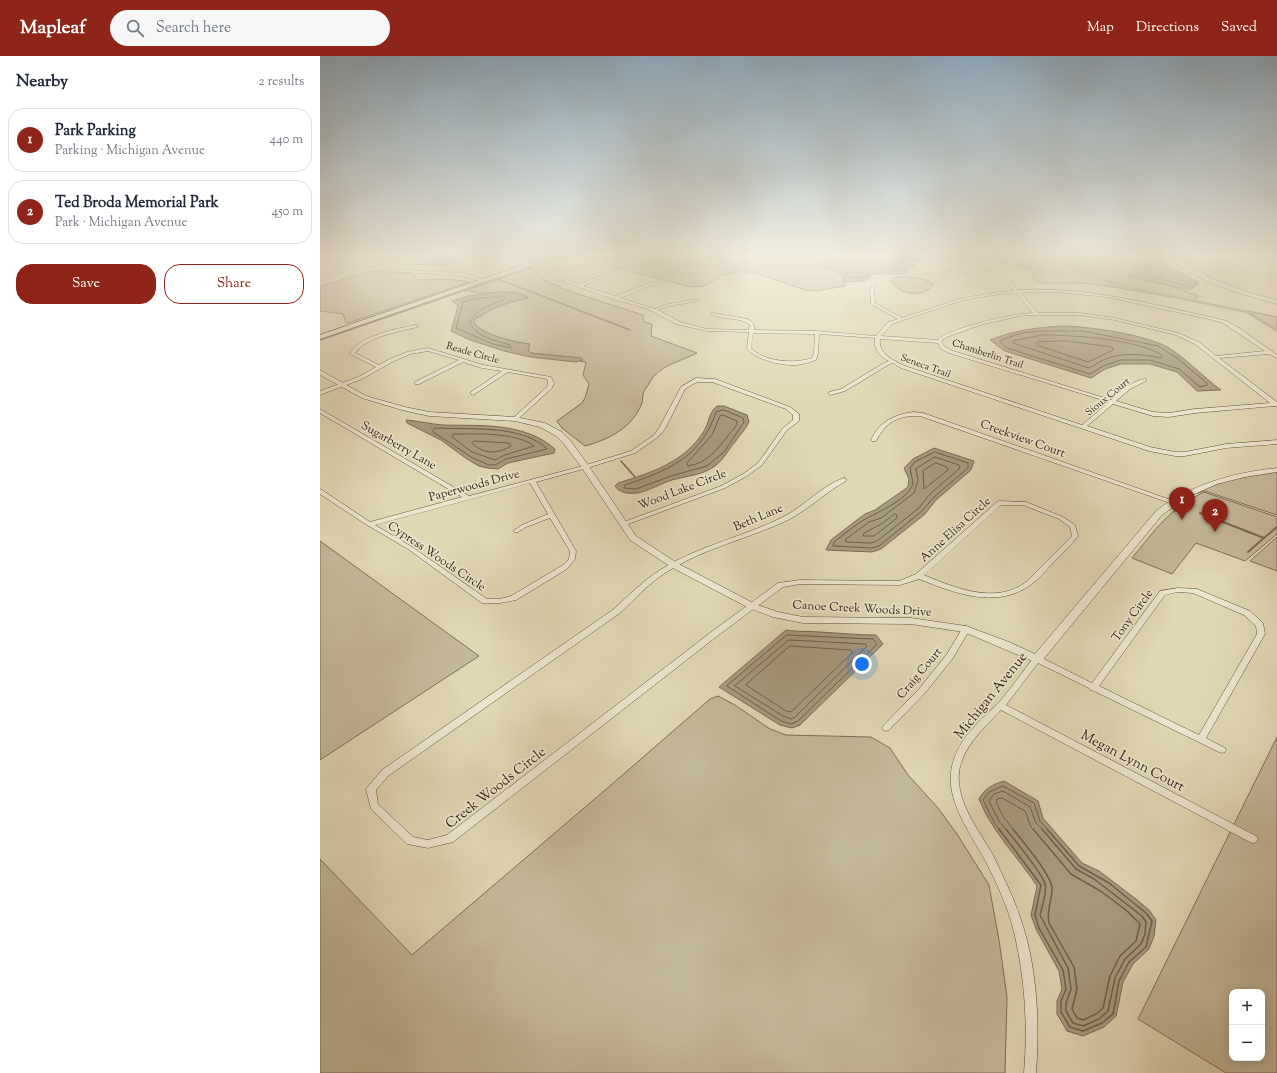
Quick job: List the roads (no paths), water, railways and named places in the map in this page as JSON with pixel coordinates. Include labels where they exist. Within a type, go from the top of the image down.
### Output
[{"type":"main road","points":[[320,337],[415,304]]},
{"type":"street","points":[[636,304],[655,310],[678,323],[695,328],[719,331],[817,332],[940,342]]},
{"type":"street","points":[[655,310],[672,304]]},
{"type":"street","points":[[875,304],[901,319]]},
{"type":"street","points":[[878,338],[885,328],[901,319],[945,304]]},
{"type":"street","points":[[1028,304],[1036,313]]},
{"type":"street","points":[[1147,304],[1225,322],[1277,357]]},
{"type":"street","name":"Chamberlin Trail","points":[[1036,313],[1061,313],[1096,316],[1165,330],[1197,343],[1276,404],[1158,415],[951,352],[943,348],[940,340],[945,336],[979,324],[1009,316],[1036,313]]},
{"type":"street","points":[[713,314],[720,317],[747,320],[752,325],[749,348],[751,351],[789,364],[800,363],[814,358],[816,353],[817,332]]},
{"type":"street","points":[[379,367],[352,353],[353,350],[359,345],[370,340],[404,328],[416,326]]},
{"type":"street","name":"Seneca Trail","points":[[878,338],[878,347],[880,352],[892,362],[1149,449],[1175,454],[1198,452],[1226,446],[1277,442]]},
{"type":"street","name":"Reade Circle","points":[[343,385],[371,373],[379,367],[409,353],[428,349],[506,371],[548,378],[551,383],[549,388],[515,419]]},
{"type":"street","points":[[1216,357],[1270,352]]},
{"type":"street","points":[[417,383],[463,360]]},
{"type":"street","points":[[831,393],[843,390],[886,364],[892,362]]},
{"type":"street","points":[[473,394],[506,371]]},
{"type":"street","name":"Canoe Creek Woods Drive","points":[[320,372],[364,397],[404,410],[429,414],[515,419],[542,425],[559,434],[567,442],[585,467],[633,538],[674,565],[752,606],[776,615],[803,620],[911,621],[966,629],[1005,644],[1037,659],[1093,688],[1222,750]]},
{"type":"street","name":"Wood Lake Circle","points":[[585,467],[624,455],[650,441],[662,429],[683,388],[696,378],[713,380],[788,408],[796,414],[796,421],[785,429],[760,464],[745,475],[724,487],[623,524]]},
{"type":"street","name":"Sioux Court","points":[[1083,427],[1133,384],[1144,380]]},
{"type":"street","points":[[320,393],[343,385]]},
{"type":"street","name":"Sugarberry Lane","points":[[320,412],[468,498]]},
{"type":"street","name":"Creekview Court","points":[[874,440],[877,432],[899,416],[906,414],[921,414],[1172,502]]},
{"type":"street","name":"Paperwoods Drive","points":[[369,524],[585,467]]},
{"type":"street","name":"Michigan Avenue","points":[[1030,1073],[1032,1026],[1028,982],[1022,949],[1014,915],[985,850],[962,811],[955,785],[955,772],[958,758],[965,746],[982,724],[1000,706],[1037,659],[1159,513],[1172,502],[1191,491],[1216,481],[1246,474],[1277,470]]},
{"type":"street","name":"Beth Lane","points":[[674,565],[786,518],[808,506],[831,486],[844,480]]},
{"type":"street","name":"Cypress Woods Circle","points":[[320,491],[369,524],[410,548],[485,601],[500,601],[514,598],[565,567],[572,559],[573,551],[532,481]]},
{"type":"street","name":"Anne Elisa Circle","points":[[752,606],[781,585],[800,582],[900,583],[919,576],[999,503],[1024,503],[1061,518],[1073,526],[1075,536],[1028,584],[1014,592],[995,596],[972,594],[947,587],[919,576]]},
{"type":"street","points":[[516,531],[524,526],[552,515]]},
{"type":"street","name":"Creek Woods Circle","points":[[674,565],[648,581],[617,611],[385,773],[371,789],[374,806],[410,841],[428,844],[450,839],[752,606]]},
{"type":"street","name":"Tony Circle","points":[[1093,688],[1163,593],[1178,590],[1194,592],[1247,613],[1260,625],[1261,634],[1201,740]]},
{"type":"street","name":"Craig Court","points":[[886,728],[922,690],[950,656],[966,629]]},
{"type":"street","name":"Megan Lynn Court","points":[[1000,706],[1253,839]]},
{"type":"water","points":[[456,304],[503,304],[475,319],[474,323],[477,327],[499,337],[530,344],[528,350],[531,353],[581,358],[583,360],[576,362],[530,357],[504,351],[470,340],[451,331],[458,306]]},
{"type":"water","points":[[1066,326],[1119,332],[1160,343],[1189,363],[1221,390],[1197,391],[1177,372],[1150,364],[1121,364],[1105,369],[1091,378],[1005,351],[990,340],[1027,330]]},
{"type":"water","points":[[717,406],[724,406],[747,415],[749,422],[715,466],[700,473],[672,480],[637,493],[624,492],[615,486],[618,483],[643,475],[666,465],[687,451],[696,442],[706,428],[712,411]]},
{"type":"water","points":[[406,420],[443,425],[502,427],[530,434],[543,440],[555,449],[554,453],[508,463],[498,469],[487,468],[479,466],[467,459],[441,440],[407,423]]},
{"type":"water","points":[[934,448],[974,461],[971,470],[936,500],[925,514],[881,549],[872,552],[826,550],[831,540],[853,523],[908,487],[909,479],[904,468],[913,459]]},
{"type":"water","points":[[786,630],[876,635],[883,644],[800,725],[792,728],[780,725],[719,687]]},
{"type":"water","points":[[1004,781],[1038,801],[1043,818],[1082,863],[1099,871],[1136,899],[1149,910],[1156,920],[1154,936],[1149,949],[1133,964],[1123,982],[1116,1016],[1104,1027],[1083,1036],[1067,1031],[1057,1014],[1057,1001],[1062,989],[1059,971],[1036,929],[1031,915],[1037,886],[998,833],[984,811],[979,799],[989,787]]},
{"type":"waterway","points":[[320,340],[424,304]]},
{"type":"waterway","points":[[564,304],[630,330]]},
{"type":"waterway","points":[[1211,304],[1247,312],[1277,331]]},
{"type":"waterway","points":[[621,461],[635,477]]},
{"type":"waterway","points":[[1200,513],[1264,538]]},
{"type":"waterway","points":[[1264,538],[1277,527]]},
{"type":"waterway","points":[[1248,552],[1264,538]]},
{"type":"place","name":"Park Parking","points":[[1182,520]]},
{"type":"place","name":"Ted Broda Memorial Park","points":[[1215,532]]}]
